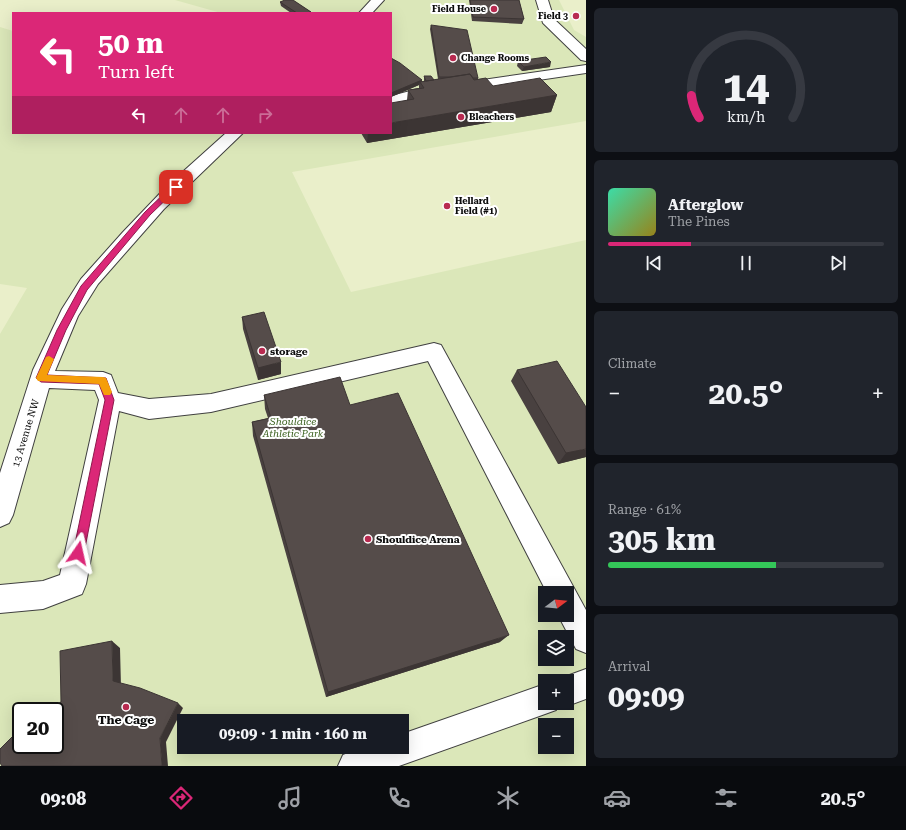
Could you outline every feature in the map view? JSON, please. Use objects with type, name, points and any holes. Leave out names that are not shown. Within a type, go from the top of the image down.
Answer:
[{"type":"street","points":[[366,12],[378,0]]},
{"type":"street","points":[[542,0],[548,20],[586,57]]},
{"type":"street","points":[[392,101],[414,94],[586,69]]},
{"type":"street","name":"13 Avenue NW","points":[[0,515],[41,378],[62,330],[84,288],[148,214],[209,155],[234,134]]},
{"type":"street","points":[[110,400],[149,409],[211,403],[434,351],[558,586]]},
{"type":"street","points":[[0,599],[43,595],[72,584],[110,400],[103,381],[41,378]]},
{"type":"street","points":[[574,616],[586,639]]},
{"type":"street","points":[[574,688],[586,684]]},
{"type":"street","points":[[354,766],[538,701]]},
{"type":"green space","name":"Shouldice Athletic Park","points":[[0,0],[586,0],[586,766],[0,766]]},
{"type":"green space","points":[[0,0],[175,0],[217,12],[12,12],[12,31],[0,27]]},
{"type":"green space","name":"Field 3","points":[[559,0],[586,0],[586,37],[574,30]]},
{"type":"green space","name":"Hellard Field (#1)","points":[[586,121],[586,240],[351,292],[292,172]]},
{"type":"green space","points":[[0,284],[27,288],[0,334]]},
{"type":"building","points":[[285,0],[293,0],[311,12],[295,12],[280,2]]},
{"type":"building","name":"Field House","points":[[470,0],[519,0],[524,19],[473,17]]},
{"type":"building","name":"Change Rooms","points":[[431,25],[467,30],[478,78],[473,78],[470,74],[439,77]]},
{"type":"building","points":[[546,57],[551,62],[524,67],[518,61]]},
{"type":"building","points":[[392,59],[400,63],[422,80],[392,93]]},
{"type":"building","points":[[470,74],[474,80],[486,78],[493,86],[540,78],[557,95],[392,123],[392,103],[414,99],[408,90],[424,88],[420,82]]},
{"type":"building","points":[[424,76],[431,76],[434,80],[426,81]]},
{"type":"building","name":"storage","points":[[264,312],[281,362],[258,368],[242,317]]},
{"type":"building","points":[[557,361],[586,407],[586,449],[566,453],[517,370]]},
{"type":"building","name":"Shouldice Arena","points":[[340,377],[350,405],[398,393],[509,635],[328,692],[252,422],[271,418],[264,395]]},
{"type":"building","name":"The Cage","points":[[112,641],[113,681],[140,688],[178,703],[160,738],[162,766],[2,766],[0,763],[0,749],[12,737],[12,754],[64,754],[64,702],[61,702],[60,651]]},
{"type":"slow traffic","points":[[49,359],[41,378],[103,381],[107,392]]},
{"type":"place","name":"Field House","points":[[494,9]]},
{"type":"place","name":"Field 3","points":[[576,16]]},
{"type":"place","name":"Change Rooms","points":[[453,58]]},
{"type":"place","name":"Bleachers","points":[[461,117]]},
{"type":"place","name":"Hellard Field (#1)","points":[[447,206]]},
{"type":"place","name":"storage","points":[[262,351]]},
{"type":"place","name":"Shouldice Arena","points":[[368,539]]},
{"type":"place","name":"The Cage","points":[[126,707]]},
{"type":"route","points":[[78,553],[110,400],[103,381],[41,378],[62,330],[84,288],[148,214],[176,187]]}]
